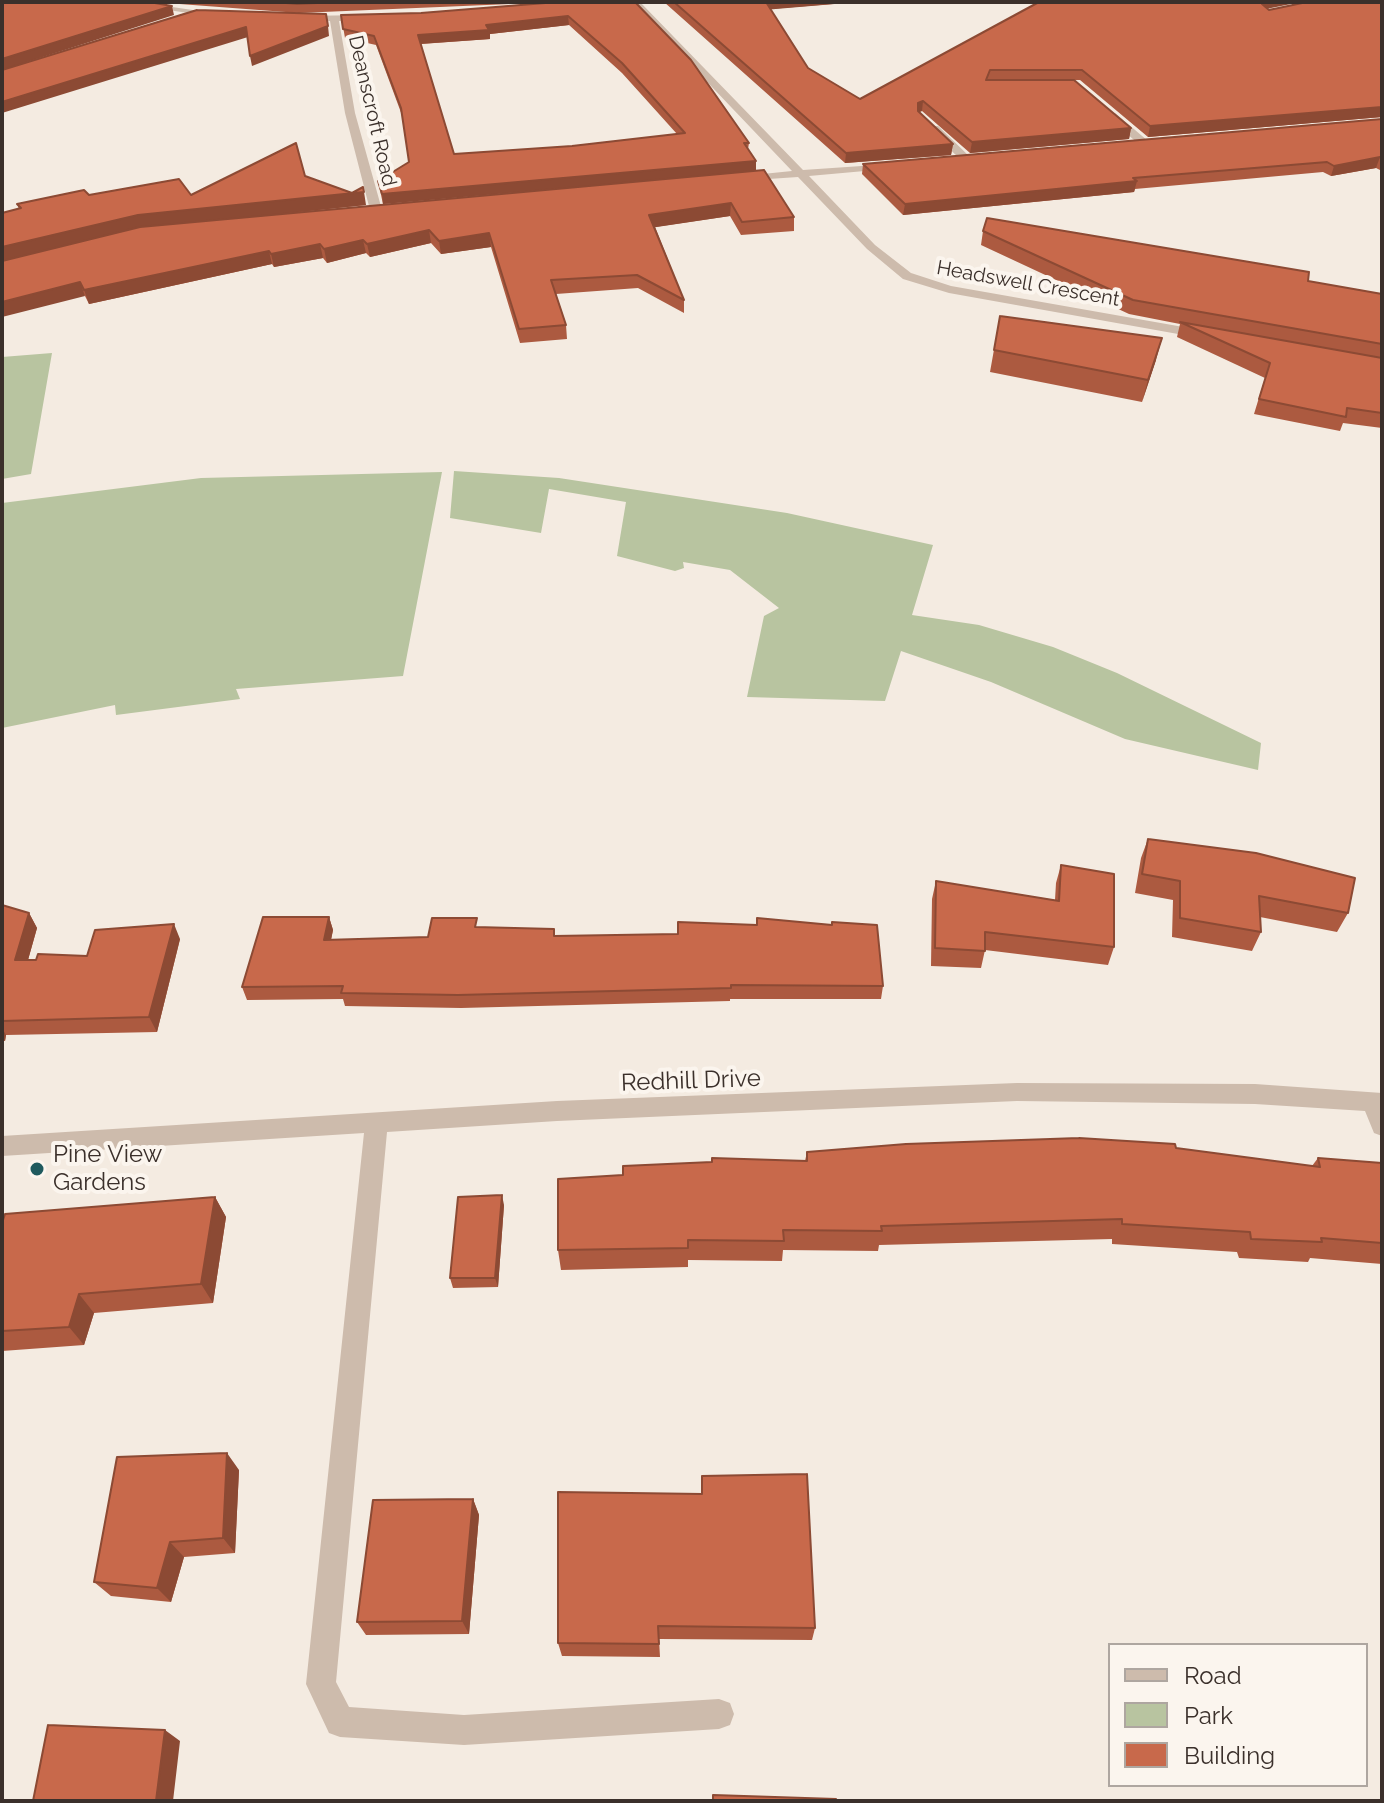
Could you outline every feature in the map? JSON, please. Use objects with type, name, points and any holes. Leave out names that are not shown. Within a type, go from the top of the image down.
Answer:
[{"type":"street","points":[[117,2],[228,15]]},
{"type":"street","name":"Headswell Crescent","points":[[635,2],[894,268],[924,284],[1214,336]]},
{"type":"street","points":[[182,20],[200,13]]},
{"type":"street","points":[[288,19],[378,17]]},
{"type":"street","name":"Deanscroft Road","points":[[334,19],[350,113],[376,210]]},
{"type":"street","points":[[1098,104],[1144,143]]},
{"type":"street","points":[[923,117],[965,158]]},
{"type":"street","points":[[1129,145],[1160,142]]},
{"type":"street","points":[[950,160],[980,157]]},
{"type":"street","points":[[724,181],[906,164]]},
{"type":"street","points":[[361,211],[392,209]]},
{"type":"street","name":"Redhill Drive","points":[[2,1146],[557,1111],[1017,1092],[1255,1094],[1377,1103]]},
{"type":"street","points":[[1377,1103],[1382,1126]]},
{"type":"street","points":[[376,1124],[321,1684],[340,1722],[464,1730],[719,1714]]},
{"type":"green space","points":[[52,353],[31,474],[2,479],[2,357]]},
{"type":"green space","points":[[454,471],[559,478],[787,513],[933,545],[912,615],[979,625],[1053,647],[1117,673],[1261,743],[1258,770],[1125,739],[991,682],[901,651],[885,701],[747,697],[764,616],[779,608],[730,570],[683,562],[684,568],[675,571],[617,556],[626,502],[549,489],[541,533],[450,518]]},
{"type":"green space","points":[[442,472],[403,676],[236,689],[240,699],[116,715],[115,705],[2,728],[2,503],[201,478]]},
{"type":"building","points":[[2,2],[149,2],[172,6],[2,59]]},
{"type":"building","points":[[275,2],[337,2],[297,4]]},
{"type":"building","points":[[558,2],[635,2],[691,60],[749,143],[744,143],[756,161],[382,194],[378,181],[409,162],[401,108],[374,36],[343,29],[341,15],[421,13]],"holes":[[[568,16],[622,63],[685,133],[572,146],[454,154],[418,35],[489,30],[486,25]]]},
{"type":"building","points":[[674,2],[766,2],[808,68],[860,99],[1039,2],[1263,2],[1269,10],[1307,2],[1382,2],[1382,107],[1150,126],[1082,70],[990,70],[986,80],[1074,80],[1131,128],[972,142],[923,101],[918,103],[918,111],[953,144],[846,153]]},
{"type":"building","points":[[197,10],[326,14],[328,26],[250,56],[246,27],[2,102],[2,70]]},
{"type":"building","points":[[1382,119],[1382,159],[1334,166],[1327,162],[1133,178],[1137,181],[905,204],[863,164]]},
{"type":"building","points":[[296,143],[305,176],[352,193],[363,187],[364,192],[138,215],[2,247],[2,213],[21,208],[17,204],[84,190],[89,195],[179,179],[191,195]]},
{"type":"building","points":[[764,170],[794,217],[742,222],[731,203],[649,215],[684,300],[637,275],[551,280],[566,325],[519,329],[489,233],[439,241],[429,230],[367,244],[363,240],[324,249],[320,244],[271,254],[269,251],[84,290],[80,282],[2,302],[2,261],[140,227]]},
{"type":"building","points":[[987,218],[1309,272],[1308,281],[1382,294],[1382,344],[1133,300],[983,231]]},
{"type":"building","points":[[1000,316],[1162,338],[1148,380],[994,350]]},
{"type":"building","points":[[1180,322],[1382,358],[1382,413],[1347,408],[1346,417],[1259,399],[1270,363]]},
{"type":"building","points":[[1148,839],[1256,853],[1355,878],[1348,913],[1259,896],[1261,932],[1180,918],[1180,881],[1142,874]]},
{"type":"building","points":[[1061,865],[1114,874],[1114,947],[985,932],[985,951],[935,948],[936,881],[1059,901]]},
{"type":"building","points":[[2,905],[29,913],[15,960],[36,960],[38,954],[87,956],[95,930],[174,924],[149,1017],[2,1021]]},
{"type":"building","points":[[263,917],[329,917],[324,940],[428,937],[432,918],[477,918],[475,927],[554,929],[554,936],[678,934],[678,922],[757,925],[757,918],[832,925],[832,922],[877,925],[883,986],[731,985],[731,988],[458,995],[341,993],[343,986],[242,987]]},
{"type":"building","points":[[1079,1138],[1175,1144],[1176,1148],[1320,1167],[1318,1158],[1382,1163],[1382,1243],[1321,1238],[1322,1242],[1251,1239],[1250,1232],[1122,1224],[1122,1219],[881,1226],[882,1231],[783,1230],[784,1241],[688,1240],[688,1248],[558,1250],[558,1179],[623,1175],[623,1166],[712,1162],[712,1158],[807,1161],[807,1152],[906,1144]]},
{"type":"building","points":[[502,1195],[495,1278],[450,1278],[458,1197]]},
{"type":"building","points":[[215,1197],[201,1284],[79,1294],[69,1327],[2,1331],[2,1223],[5,1214]]},
{"type":"building","points":[[227,1453],[223,1538],[170,1542],[157,1588],[94,1582],[117,1457]]},
{"type":"building","points":[[807,1474],[815,1628],[658,1626],[659,1644],[558,1643],[558,1492],[702,1494],[702,1476]]},
{"type":"building","points":[[473,1499],[462,1621],[357,1622],[373,1500]]},
{"type":"building","points":[[48,1725],[165,1730],[156,1801],[33,1801]]},
{"type":"building","points":[[713,1795],[836,1799],[836,1801],[713,1801]]},
{"type":"place","name":"Pine View Gardens","points":[[37,1169]]}]
